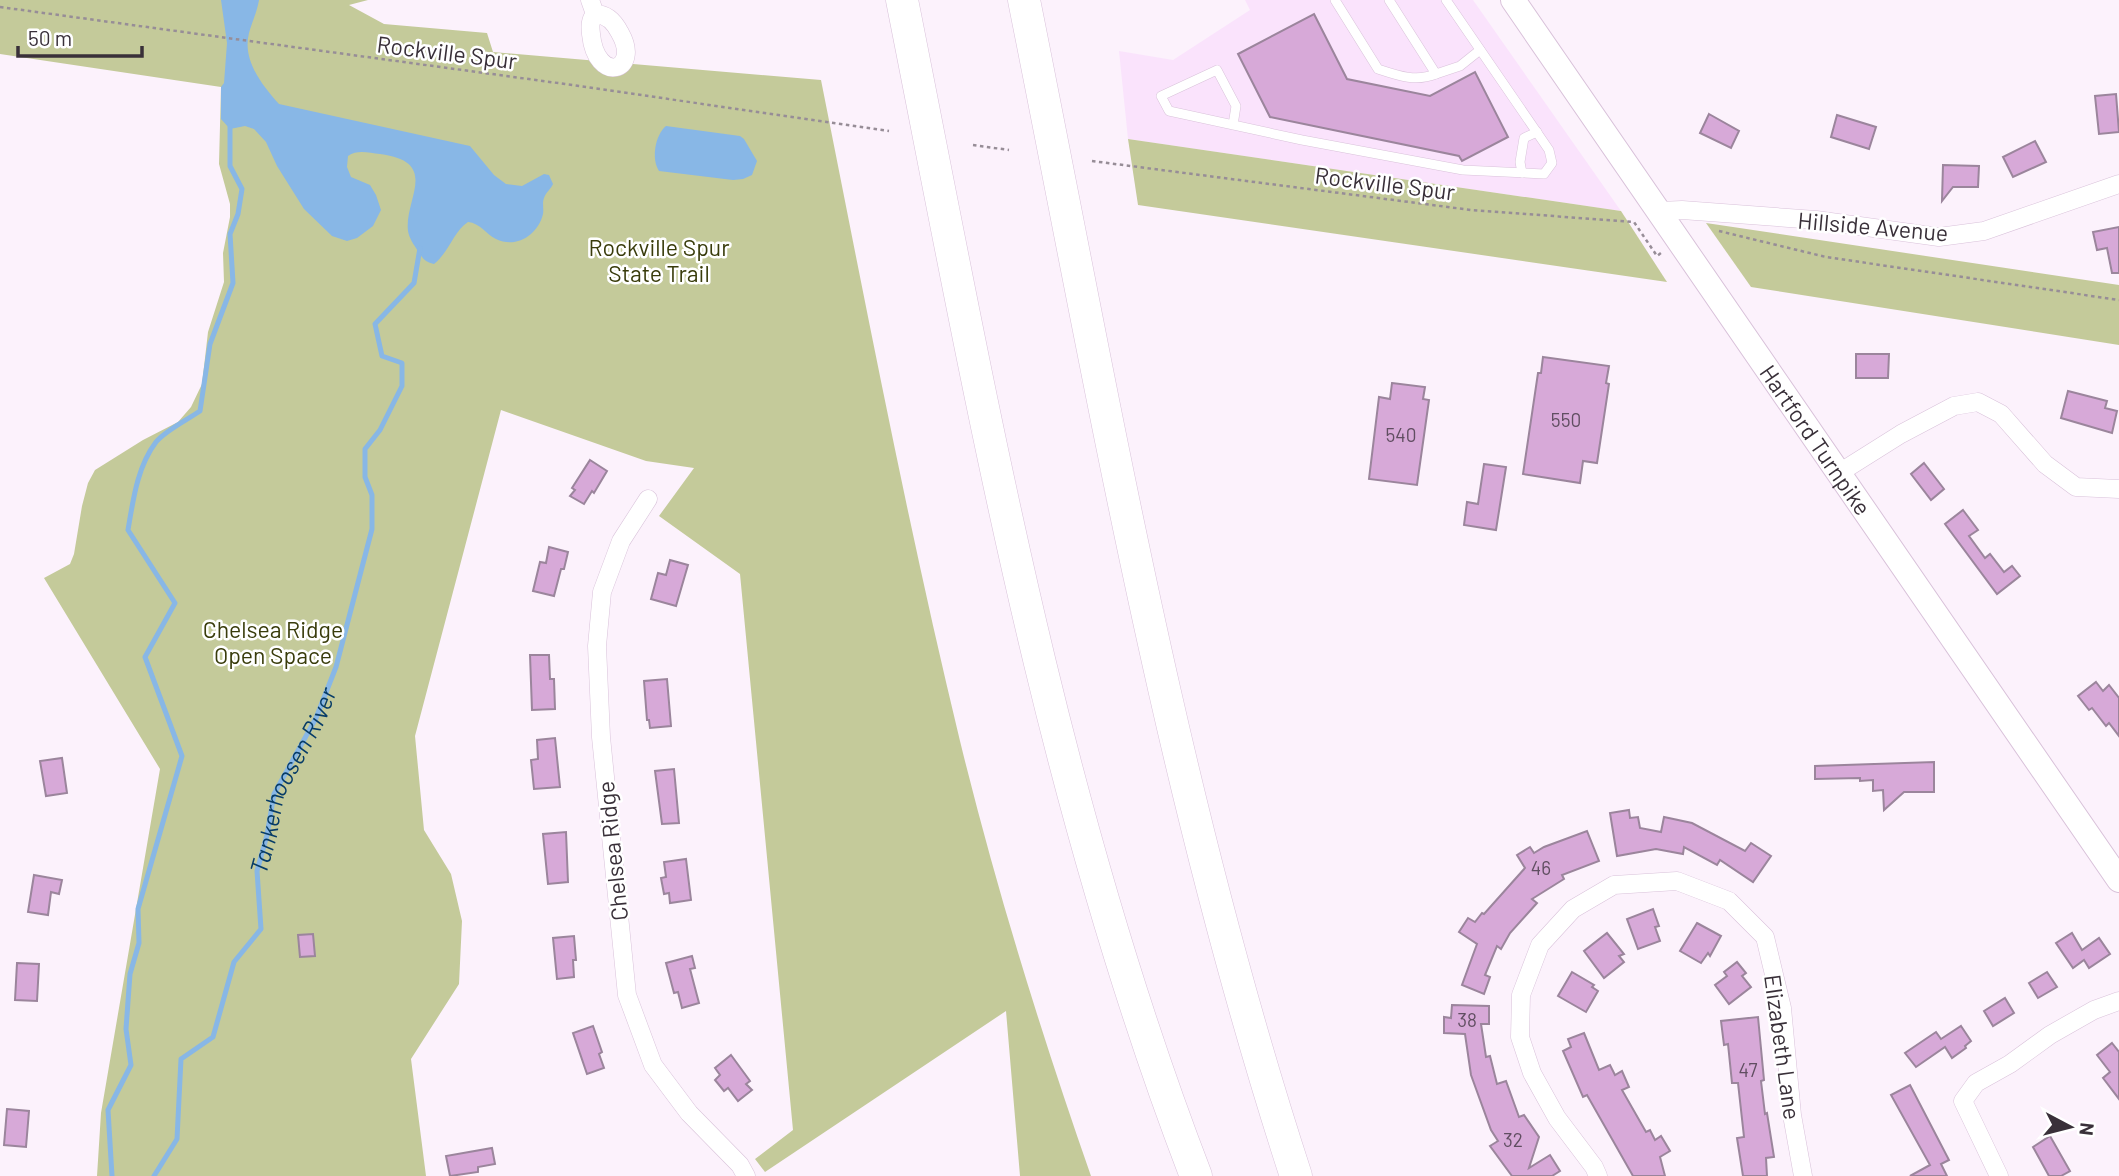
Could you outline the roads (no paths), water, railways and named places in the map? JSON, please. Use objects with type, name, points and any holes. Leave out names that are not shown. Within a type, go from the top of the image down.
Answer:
[{"type":"highway","points":[[902,0],[1009,528],[1051,715],[1115,946],[1196,1176]]},
{"type":"highway","points":[[1024,0],[1161,678],[1218,912],[1296,1176]]},
{"type":"main road","name":"Hartford Turnpike","points":[[1513,0],[2119,880]]},
{"type":"street","name":"Hillside Avenue","points":[[1660,211],[1682,209],[1816,220],[1940,237],[1984,231],[2119,184]]},
{"type":"street","points":[[1839,473],[1901,434],[1954,406],[1978,402],[2001,414],[2045,464],[2076,487],[2119,489]]},
{"type":"street","name":"Chelsea Ridge","points":[[648,499],[621,541],[602,592],[597,646],[601,737],[627,995],[653,1065],[689,1113],[740,1165],[746,1176]]},
{"type":"street","name":"Elizabeth Lane","points":[[1598,1176],[1557,1118],[1532,1073],[1520,1037],[1521,995],[1539,945],[1573,909],[1614,886],[1677,881],[1729,901],[1765,937],[1782,1008],[1792,1115],[1803,1176]]},
{"type":"street","points":[[1999,1176],[1963,1101],[1976,1083],[2010,1064],[2050,1035],[2094,1010],[2119,1001]]},
{"type":"lane","points":[[1335,0],[1378,69],[1405,78],[1423,80],[1460,66],[1480,50]]},
{"type":"lane","points":[[1389,0],[1436,74]]},
{"type":"lane","points":[[1233,125],[1236,106],[1217,70],[1161,96],[1169,111],[1233,125],[1464,170],[1544,174],[1552,163],[1549,150],[1446,0]]},
{"type":"lane","points":[[1522,173],[1520,162],[1524,138],[1537,132]]},
{"type":"water","points":[[221,0],[259,0],[249,33],[248,53],[255,72],[279,104],[470,146],[494,175],[506,184],[522,186],[544,174],[549,175],[553,184],[544,198],[543,214],[536,228],[525,238],[504,242],[492,237],[476,224],[468,222],[434,264],[428,262],[415,246],[408,231],[415,173],[410,165],[399,158],[360,152],[348,156],[347,167],[351,177],[370,185],[381,210],[373,226],[357,238],[347,241],[332,236],[304,209],[277,166],[266,142],[254,129],[245,126],[230,129],[221,119],[221,87],[224,83],[227,43]]},
{"type":"water","points":[[666,126],[740,136],[757,161],[752,175],[733,180],[659,171],[655,160],[655,147]]},
{"type":"waterway","name":"Tankerhoosen River","points":[[112,1176],[108,1110],[131,1065],[126,1029],[130,974],[139,943],[138,909],[182,756],[145,657],[175,603],[128,530],[137,484],[144,462],[156,442],[165,433],[200,411],[210,344],[233,283],[230,234],[238,214],[242,189],[230,166],[230,125]]},
{"type":"waterway","name":"Tankerhoosen River","points":[[154,1176],[177,1139],[181,1059],[213,1037],[234,962],[261,929],[257,871],[274,794],[316,718],[336,667],[372,529],[372,495],[365,477],[365,449],[380,430],[402,386],[402,363],[382,356],[375,324],[414,283],[420,248]]},
{"type":"park label","name":"Rockville Spur State Trail","points":[[659,260]]},
{"type":"park label","name":"Chelsea Ridge Open Space","points":[[273,642]]}]
